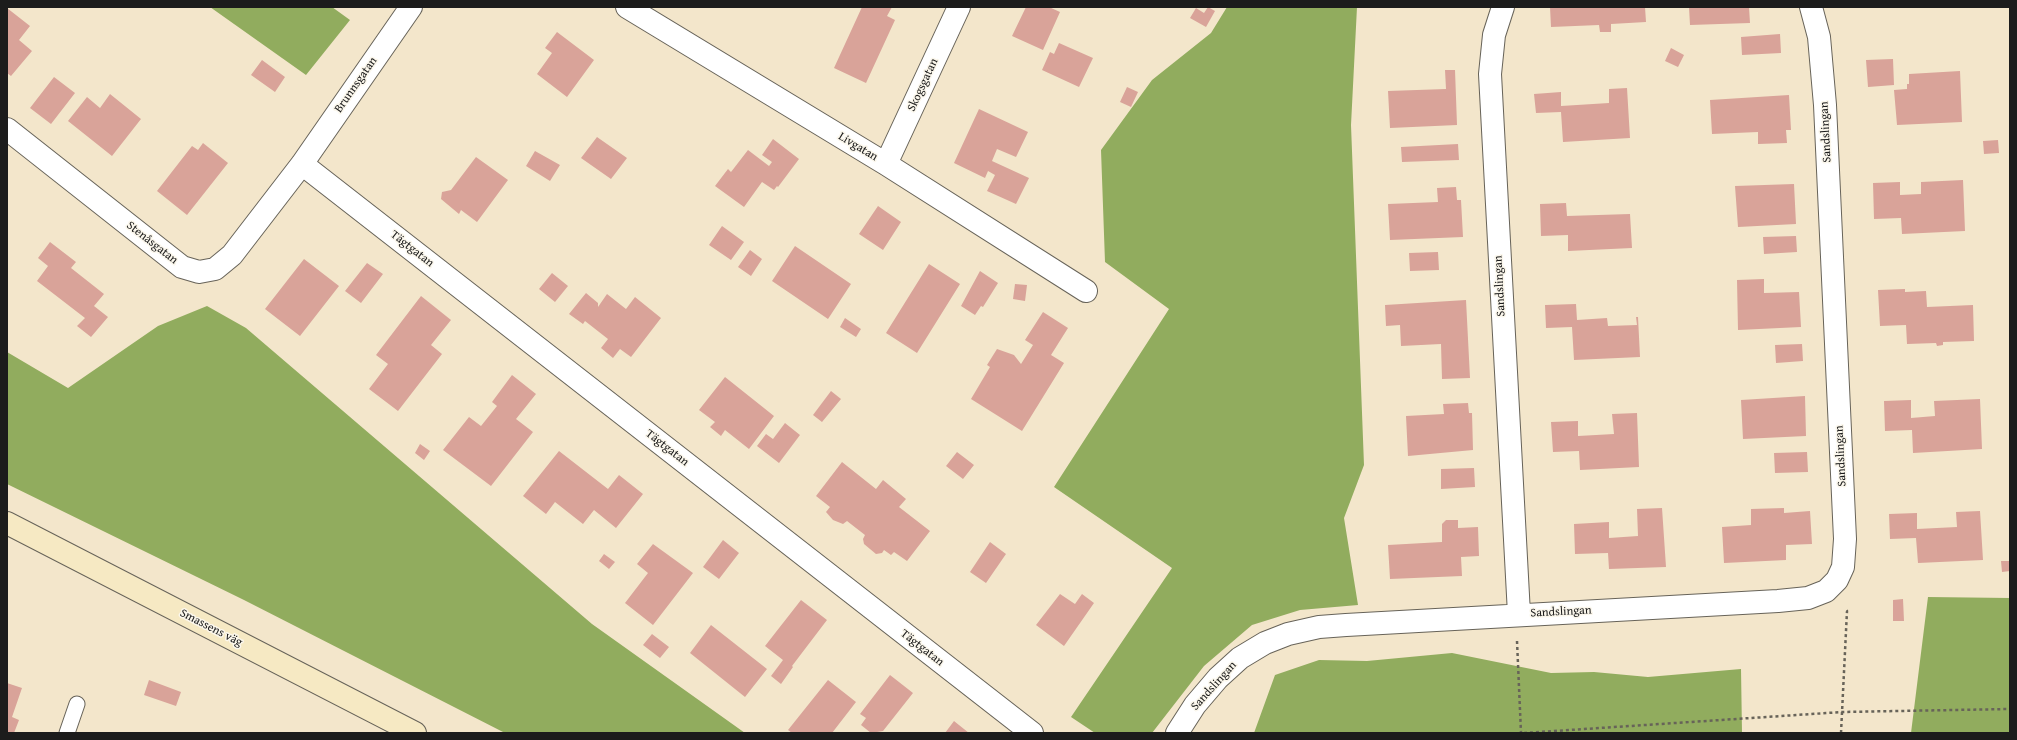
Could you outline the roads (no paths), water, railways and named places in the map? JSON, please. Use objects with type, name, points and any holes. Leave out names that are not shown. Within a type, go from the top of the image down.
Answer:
[{"type":"street","name":"Brunnsgatan","points":[[302,164],[411,7]]},
{"type":"street","name":"Livgatan","points":[[627,7],[886,164],[1086,291]]},
{"type":"street","name":"Skogsgatan","points":[[886,164],[959,7]]},
{"type":"street","name":"Sandslingan","points":[[1502,7],[1494,35],[1490,74],[1519,614]]},
{"type":"street","name":"Sandslingan","points":[[1177,733],[1195,705],[1218,678],[1240,658],[1265,643],[1288,634],[1319,627],[1346,625],[1519,614],[1778,601],[1808,598],[1826,591],[1837,580],[1843,567],[1845,539],[1825,105],[1819,38],[1812,7]]},
{"type":"street","name":"Stenåsgatan","points":[[7,129],[182,267],[199,272],[215,269],[232,255],[302,164]]},
{"type":"street","name":"Tägtgatan","points":[[302,164],[1032,733]]},
{"type":"street","name":"Smassens väg","points":[[7,523],[416,733]]},
{"type":"lane","points":[[66,733],[77,704]]}]
